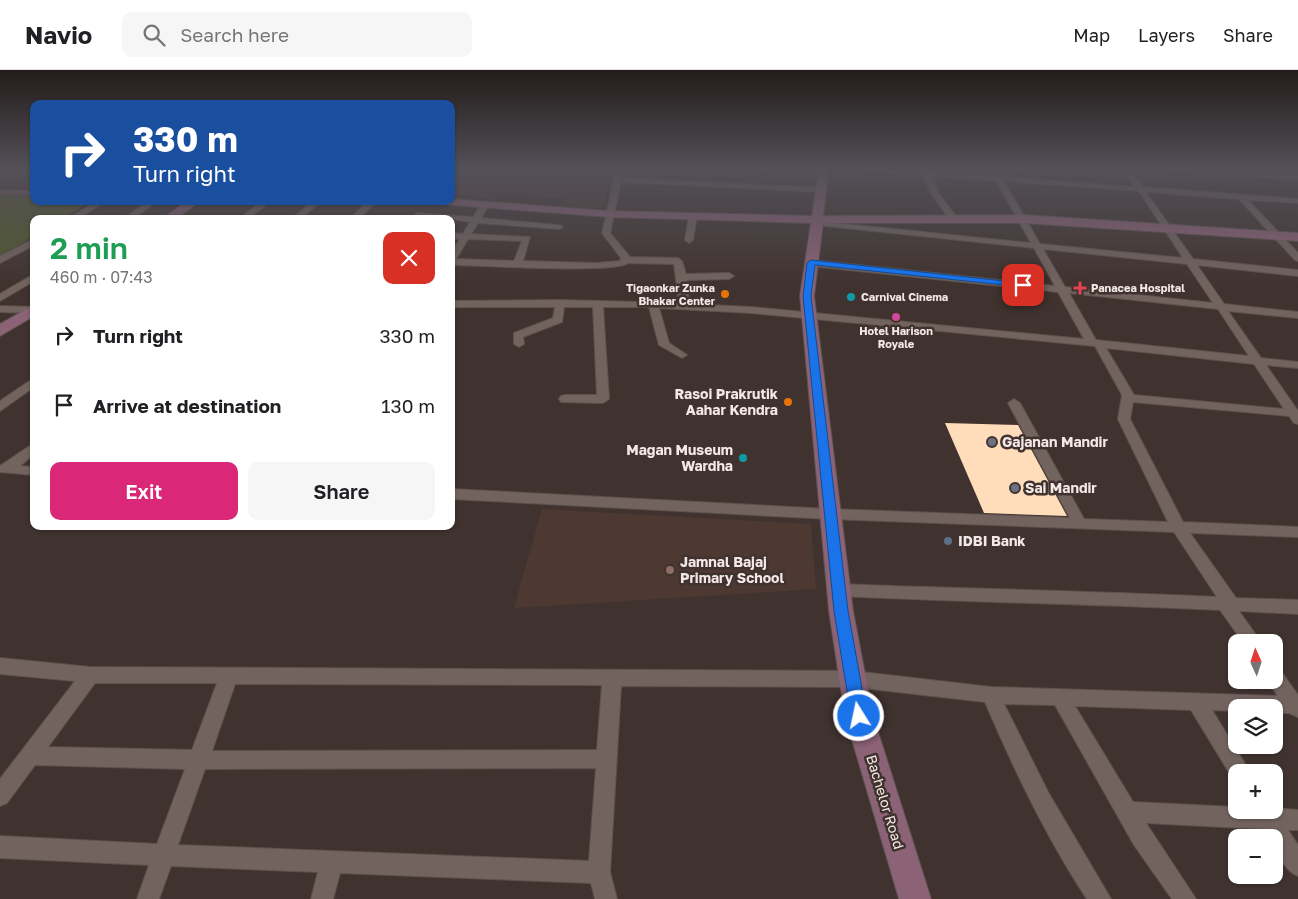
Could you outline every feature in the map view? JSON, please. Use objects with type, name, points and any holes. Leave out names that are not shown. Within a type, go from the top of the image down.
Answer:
[{"type":"street","points":[[79,215],[91,208]]},
{"type":"street","points":[[133,215],[144,208]]},
{"type":"street","points":[[174,215],[185,208]]},
{"type":"street","points":[[455,253],[483,208]]},
{"type":"street","points":[[510,208],[609,214],[816,221],[954,218],[1024,219],[1298,237]]},
{"type":"street","points":[[611,208],[606,233],[618,245],[625,260]]},
{"type":"street","name":"Bachelor Road","points":[[818,208],[807,296],[839,590],[859,716],[915,899]]},
{"type":"street","points":[[946,208],[954,218]]},
{"type":"street","points":[[1017,208],[1061,289],[1126,390],[1128,398],[1124,419],[1178,528],[1247,634]]},
{"type":"street","points":[[1155,208],[1296,416]]},
{"type":"street","points":[[1251,208],[1275,236],[1298,258]]},
{"type":"street","points":[[689,240],[693,216]]},
{"type":"street","points":[[455,218],[559,227]]},
{"type":"street","points":[[816,221],[1298,274]]},
{"type":"street","points":[[455,236],[527,239],[517,264]]},
{"type":"street","points":[[0,260],[30,244]]},
{"type":"street","points":[[455,261],[612,266],[624,264],[625,260]]},
{"type":"street","points":[[625,260],[678,261],[682,277],[684,307]]},
{"type":"street","points":[[811,263],[1298,315]]},
{"type":"street","points":[[682,277],[729,276]]},
{"type":"street","points":[[0,298],[30,279]]},
{"type":"street","points":[[455,304],[653,305],[809,314],[1298,366]]},
{"type":"street","points":[[520,344],[518,334],[558,320],[560,304]]},
{"type":"street","points":[[565,399],[603,399],[598,304]]},
{"type":"street","points":[[653,305],[664,345],[682,354]]},
{"type":"street","points":[[0,309],[30,310]]},
{"type":"street","points":[[0,331],[30,312]]},
{"type":"street","points":[[0,407],[30,384]]},
{"type":"street","points":[[1128,398],[1296,416]]},
{"type":"street","points":[[1014,403],[1080,524]]},
{"type":"street","points":[[4,469],[30,450]]},
{"type":"street","points":[[4,469],[30,471]]},
{"type":"street","points":[[455,494],[830,514],[1298,532]]},
{"type":"street","points":[[839,590],[1298,607]]},
{"type":"street","points":[[0,666],[90,675],[853,679],[991,695],[1297,707]]},
{"type":"street","points":[[0,796],[90,675]]},
{"type":"street","points":[[148,899],[229,676]]},
{"type":"street","points":[[606,899],[599,872],[612,678]]},
{"type":"street","points":[[1283,688],[1297,707]]},
{"type":"street","points":[[991,695],[1021,765],[1046,812],[1076,865],[1100,899]]},
{"type":"street","points":[[1060,697],[1128,812],[1185,899]]},
{"type":"street","points":[[1196,702],[1235,764]]},
{"type":"street","points":[[30,756],[198,760],[607,759]]},
{"type":"street","points":[[1128,812],[1228,813]]},
{"type":"street","points":[[1283,817],[1298,820]]},
{"type":"street","points":[[1269,819],[1298,865]]},
{"type":"street","points":[[0,847],[599,872]]},
{"type":"street","points":[[322,899],[332,862]]},
{"type":"shaded area","name":"Jamnal Bajaj Primary School","points":[[542,509],[811,524],[816,589],[514,608]]},
{"type":"green space","points":[[0,208],[80,208],[68,215],[30,215],[30,238],[0,256]]},
{"type":"building","name":"Sai Mandir","points":[[945,423],[1018,425],[1067,516],[984,513]]},
{"type":"place","name":"Panacea Hospital","points":[[1080,288]]},
{"type":"place","name":"Tigaonkar Zunka Bhakar Center","points":[[725,294]]},
{"type":"place","name":"Carnival Cinema","points":[[851,297]]},
{"type":"place","name":"Hotel Harison Royale","points":[[896,317]]},
{"type":"place","name":"Rasoi Prakrutik Aahar Kendra","points":[[788,402]]},
{"type":"place","name":"Gajanan Mandir","points":[[992,442]]},
{"type":"place","name":"Magan Museum Wardha","points":[[743,458]]},
{"type":"place","name":"Sai Mandir","points":[[1015,488]]},
{"type":"place","name":"IDBI Bank","points":[[948,541]]},
{"type":"place","name":"Jamnal Bajaj Primary School","points":[[670,570]]},
{"type":"route","points":[[859,716],[841,611],[807,296],[811,263],[1023,285]]}]
